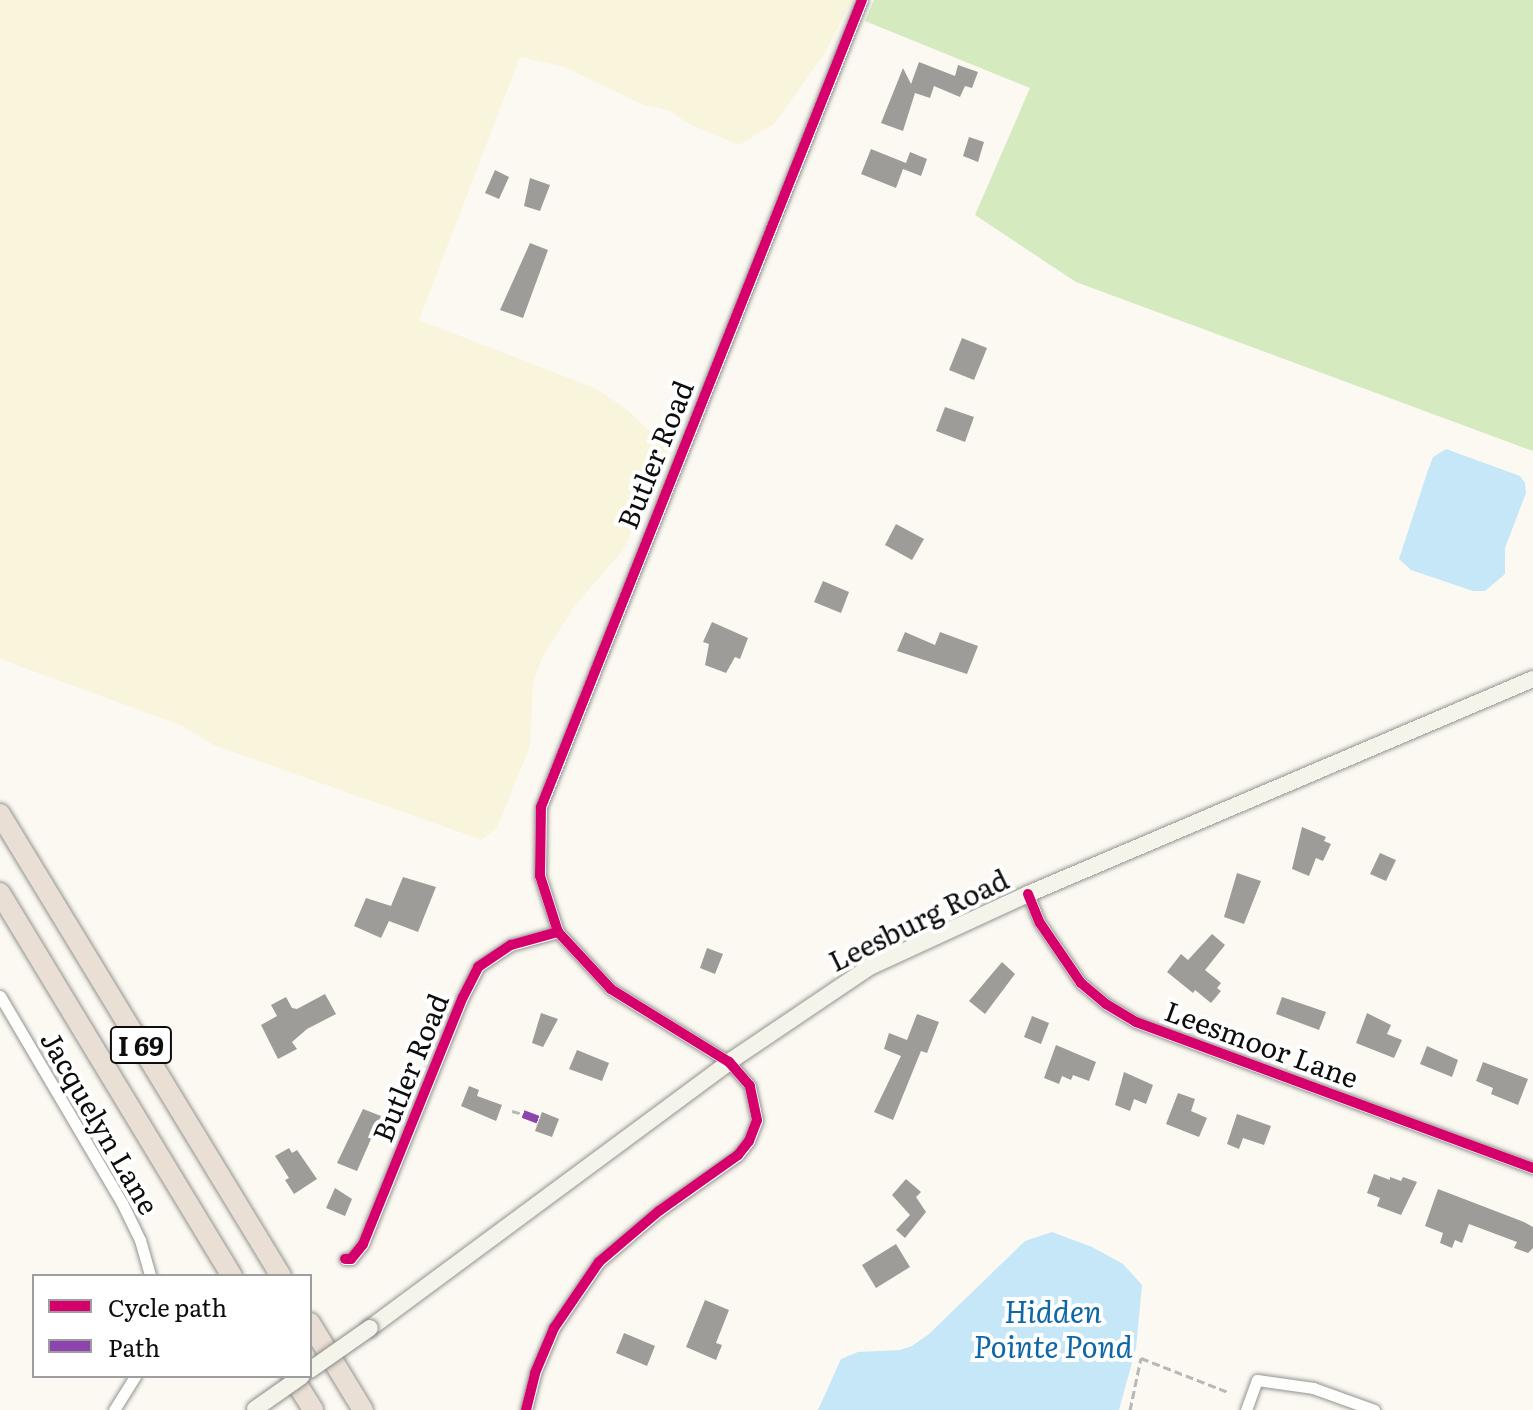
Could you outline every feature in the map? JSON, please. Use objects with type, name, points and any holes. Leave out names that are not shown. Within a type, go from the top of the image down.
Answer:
[{"type":"highway","name":"I 69","points":[[0,814],[280,1274]]},
{"type":"highway","name":"I 69","points":[[0,893],[231,1274]]},
{"type":"highway","points":[[312,1326],[363,1410]]},
{"type":"highway","points":[[293,1378],[313,1410]]},
{"type":"main road","name":"Leesburg Road","points":[[312,1369],[729,1062],[857,975],[1028,894],[1533,679]]},
{"type":"main road","points":[[254,1410],[299,1378]]},
{"type":"street","name":"Butler Road","points":[[729,1062],[611,989],[558,932],[540,876],[541,807],[862,0]]},
{"type":"street","name":"Leesmoor Lane","points":[[1028,894],[1040,923],[1081,983],[1106,1004],[1136,1022],[1533,1168]]},
{"type":"street","name":"Butler Road","points":[[345,1259],[351,1259],[363,1244],[478,967],[511,945],[558,932]]},
{"type":"street","name":"Jacquelyn Lane","points":[[0,996],[122,1203],[140,1240],[149,1274]]},
{"type":"street","points":[[526,1410],[535,1373],[554,1328],[599,1262],[747,1144],[757,1120],[756,1105],[750,1086],[729,1062]]},
{"type":"street","points":[[114,1410],[134,1378]]},
{"type":"street","points":[[1246,1410],[1257,1380],[1313,1388],[1374,1410]]},
{"type":"path","points":[[512,1111],[523,1114]]},
{"type":"path","points":[[1130,1410],[1141,1358],[1228,1392]]},
{"type":"shaded area","points":[[0,0],[853,0],[823,56],[774,124],[739,145],[689,124],[670,111],[641,104],[565,67],[520,57],[419,320],[597,389],[630,412],[668,449],[624,549],[573,608],[541,660],[533,684],[530,746],[498,826],[482,840],[213,745],[183,726],[0,659]]},
{"type":"green space","points":[[874,0],[1533,0],[1533,451],[1076,282],[975,215],[1030,88],[865,21]]},
{"type":"water","points":[[1446,449],[1520,476],[1525,483],[1526,493],[1505,548],[1505,574],[1485,591],[1473,591],[1411,570],[1399,559],[1433,457]]},
{"type":"water","name":"Hidden Pointe Pond","points":[[1052,1232],[1092,1247],[1123,1264],[1142,1285],[1136,1348],[1119,1410],[818,1410],[841,1359],[858,1352],[900,1350],[912,1346],[929,1334],[1025,1241]]},
{"type":"building","points":[[919,62],[955,76],[958,65],[978,72],[972,88],[965,86],[960,97],[934,86],[930,98],[915,93],[903,131],[881,123],[903,68],[911,84]]},
{"type":"building","points":[[969,137],[984,142],[978,162],[963,156]]},
{"type":"building","points":[[871,149],[906,163],[910,152],[927,159],[921,176],[903,169],[896,188],[861,174]]},
{"type":"building","points":[[495,170],[509,177],[499,199],[485,193]]},
{"type":"building","points":[[530,178],[550,185],[540,211],[524,206]]},
{"type":"building","points":[[530,243],[548,250],[523,318],[500,310]]},
{"type":"building","points":[[962,338],[987,348],[974,380],[949,370]]},
{"type":"building","points":[[945,407],[974,417],[965,442],[936,431]]},
{"type":"building","points":[[896,524],[924,539],[912,560],[885,545]]},
{"type":"building","points":[[823,581],[849,592],[841,613],[814,602]]},
{"type":"building","points":[[712,622],[748,638],[740,659],[735,657],[726,673],[705,665],[709,644],[703,642]]},
{"type":"building","points":[[905,632],[935,645],[940,632],[978,646],[967,674],[897,651]]},
{"type":"building","points":[[1302,827],[1326,837],[1324,841],[1331,844],[1323,861],[1316,858],[1309,876],[1292,869]]},
{"type":"building","points":[[1380,853],[1396,860],[1386,881],[1370,874]]},
{"type":"building","points":[[1237,873],[1261,881],[1244,924],[1224,917]]},
{"type":"building","points":[[403,877],[436,887],[418,932],[389,921],[381,938],[354,926],[366,898],[391,906]]},
{"type":"building","points":[[1212,934],[1225,945],[1205,970],[1221,983],[1217,988],[1221,991],[1211,1003],[1167,972],[1181,954],[1188,960]]},
{"type":"building","points":[[707,948],[723,954],[715,974],[700,968]]},
{"type":"building","points":[[1002,962],[1015,974],[985,1014],[969,1001]]},
{"type":"building","points":[[325,994],[336,1014],[307,1029],[292,1042],[297,1049],[278,1059],[261,1025],[277,1016],[271,1005],[286,997],[292,1008],[297,1009]]},
{"type":"building","points":[[1282,997],[1326,1012],[1319,1030],[1276,1014]]},
{"type":"building","points":[[541,1013],[558,1019],[543,1047],[532,1043]]},
{"type":"building","points":[[1367,1013],[1391,1025],[1387,1034],[1402,1040],[1394,1058],[1356,1043]]},
{"type":"building","points":[[917,1014],[939,1022],[927,1053],[921,1051],[893,1120],[874,1112],[901,1056],[884,1049],[889,1033],[907,1040]]},
{"type":"building","points":[[1032,1016],[1049,1023],[1041,1044],[1024,1037]]},
{"type":"building","points":[[1056,1045],[1096,1062],[1089,1081],[1073,1075],[1071,1080],[1062,1076],[1059,1084],[1044,1078]]},
{"type":"building","points":[[1427,1046],[1458,1060],[1452,1077],[1420,1064]]},
{"type":"building","points":[[577,1050],[609,1063],[602,1081],[569,1069]]},
{"type":"building","points":[[1483,1062],[1528,1079],[1518,1105],[1491,1094],[1493,1088],[1476,1081]]},
{"type":"building","points":[[1124,1072],[1153,1085],[1146,1104],[1134,1099],[1130,1111],[1115,1105]]},
{"type":"building","points":[[469,1086],[479,1090],[477,1096],[502,1105],[496,1121],[461,1106]]},
{"type":"building","points":[[1178,1093],[1195,1099],[1191,1111],[1207,1118],[1199,1137],[1166,1124]]},
{"type":"building","points":[[363,1109],[381,1116],[357,1171],[337,1163]]},
{"type":"building","points":[[542,1112],[559,1119],[552,1137],[535,1131]]},
{"type":"building","points":[[1237,1114],[1271,1126],[1264,1145],[1243,1138],[1239,1149],[1227,1144]]},
{"type":"building","points":[[289,1148],[292,1153],[297,1150],[317,1179],[294,1194],[285,1180],[289,1178],[275,1156]]},
{"type":"building","points":[[1374,1174],[1390,1180],[1390,1177],[1401,1181],[1403,1177],[1417,1182],[1401,1215],[1377,1206],[1380,1198],[1367,1193]]},
{"type":"building","points":[[906,1179],[921,1192],[916,1197],[926,1212],[905,1238],[896,1230],[910,1215],[892,1195]]},
{"type":"building","points":[[335,1188],[352,1199],[345,1216],[326,1208]]},
{"type":"building","points":[[1438,1189],[1533,1227],[1533,1248],[1528,1253],[1514,1248],[1517,1242],[1469,1224],[1462,1243],[1455,1240],[1452,1248],[1440,1243],[1443,1233],[1425,1226]]},
{"type":"building","points":[[896,1244],[910,1267],[876,1288],[862,1265]]},
{"type":"building","points":[[705,1300],[729,1310],[716,1343],[722,1345],[716,1360],[686,1347]]},
{"type":"building","points":[[624,1333],[655,1346],[647,1366],[616,1353]]},
{"type":"marked path","points":[[523,1114],[539,1120]]},
{"type":"cycle path","points":[[526,1410],[535,1373],[554,1328],[599,1262],[659,1211],[738,1155],[749,1141],[757,1120],[750,1086],[729,1062],[611,989],[558,932],[540,876],[541,807],[862,0]]},
{"type":"cycle path","points":[[1028,894],[1040,923],[1081,983],[1106,1004],[1136,1022],[1533,1168]]},
{"type":"cycle path","points":[[345,1259],[351,1259],[363,1244],[478,967],[511,945],[558,932]]}]
